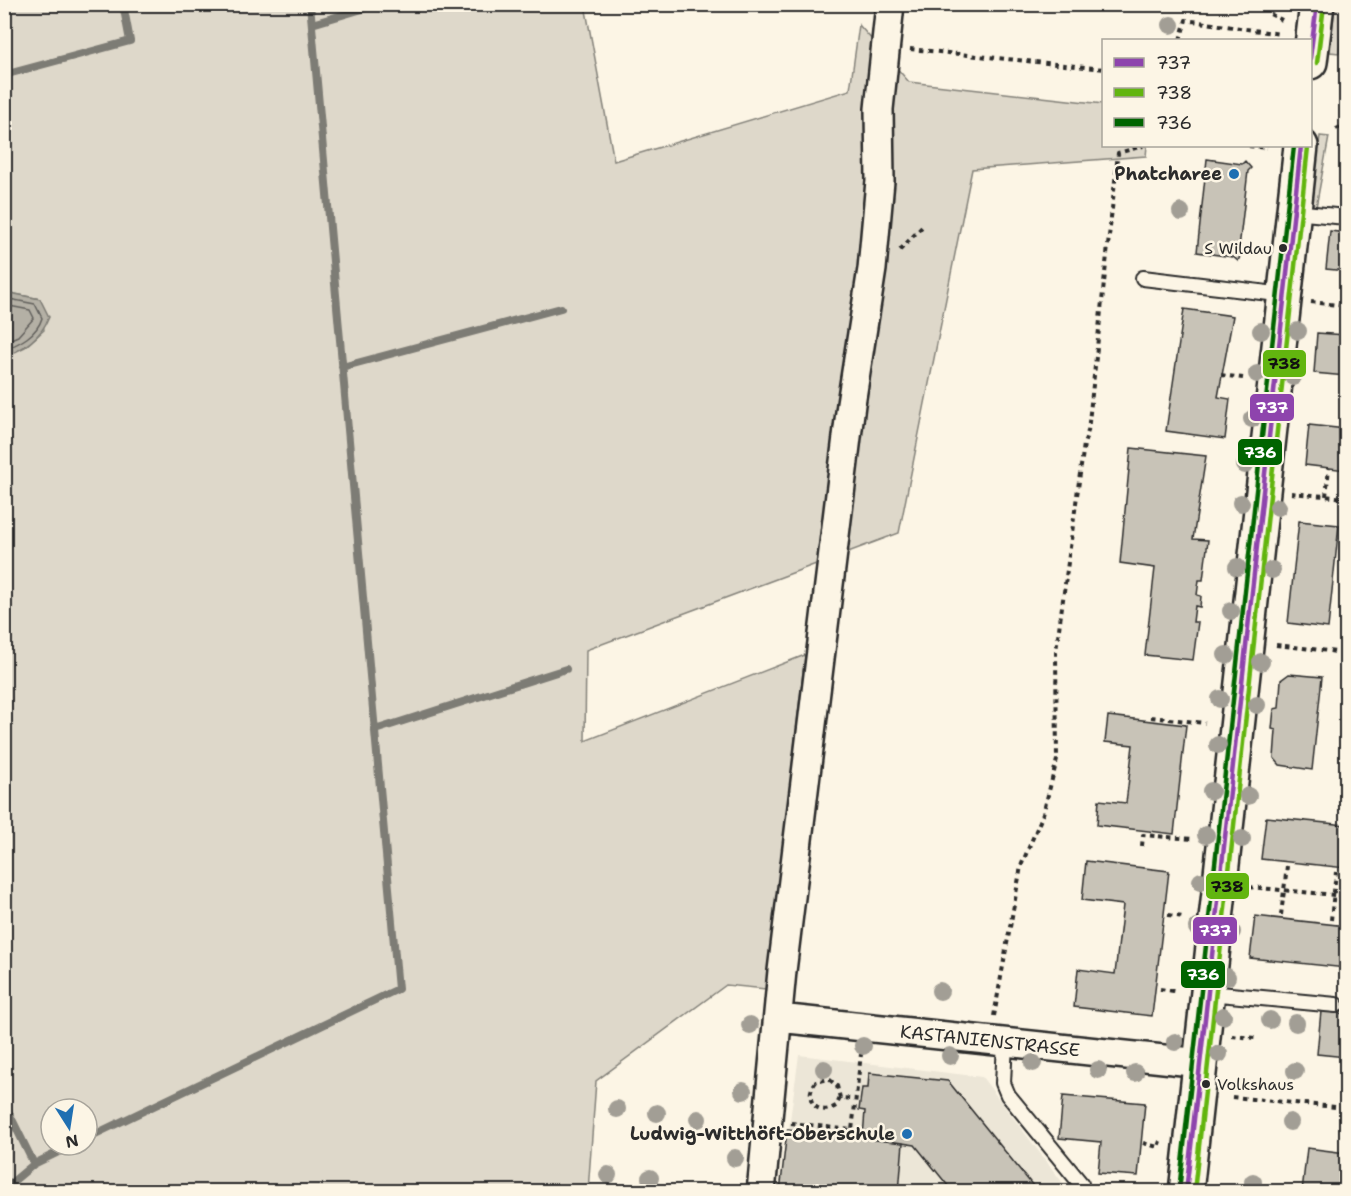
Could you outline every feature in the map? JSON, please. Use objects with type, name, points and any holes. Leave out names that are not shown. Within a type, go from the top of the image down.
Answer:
[{"type":"main road","points":[[1312,52],[1317,4]]},
{"type":"main road","points":[[1186,1191],[1301,147]]},
{"type":"street","points":[[761,1191],[782,970],[851,404],[872,269],[880,181],[879,110],[890,4]]},
{"type":"street","name":"KASTANIENSTRASSE","points":[[779,1018],[1201,1063]]},
{"type":"lane","points":[[1294,212],[1347,217]]},
{"type":"lane","points":[[1143,278],[1285,295]]},
{"type":"lane","points":[[1209,993],[1336,1005]]},
{"type":"lane","points":[[997,1042],[1003,1083],[1008,1095],[1082,1184]]},
{"type":"path","points":[[1265,7],[1270,14],[1282,20]]},
{"type":"path","points":[[1180,39],[1186,20],[1280,34]]},
{"type":"path","points":[[916,50],[1102,69]]},
{"type":"path","points":[[1336,129],[1347,125]]},
{"type":"path","points":[[997,1042],[1021,866],[1042,814],[1057,760],[1056,651],[1084,444],[1088,431],[1118,153],[1139,147]]},
{"type":"path","points":[[1258,147],[1267,148]]},
{"type":"path","points":[[1345,331],[1347,316]]},
{"type":"path","points":[[1221,375],[1243,378]]},
{"type":"path","points":[[1326,496],[1329,468]]},
{"type":"path","points":[[1264,490],[1347,498]]},
{"type":"path","points":[[1248,642],[1347,653]]},
{"type":"path","points":[[1151,717],[1205,723]]},
{"type":"path","points":[[1142,846],[1143,835],[1192,839]]},
{"type":"path","points":[[1281,915],[1287,866]]},
{"type":"path","points":[[1331,920],[1336,872]]},
{"type":"path","points":[[1221,884],[1347,896]]},
{"type":"path","points":[[1168,915],[1184,917]]},
{"type":"path","points":[[1160,989],[1174,991]]},
{"type":"path","points":[[1232,1036],[1255,1038]]},
{"type":"path","points":[[789,1123],[852,1130],[861,1054]]},
{"type":"path","points":[[829,1079],[837,1086],[840,1098],[836,1106],[823,1111],[817,1109],[810,1101],[810,1090],[816,1082],[829,1079]]},
{"type":"path","points":[[1232,1097],[1347,1108]]},
{"type":"path","points":[[840,1098],[856,1099]]},
{"type":"path","points":[[1143,1143],[1158,1147]]},
{"type":"shaded area","points":[[5,5],[585,5],[614,161],[850,90],[859,25],[909,82],[1102,104],[1102,147],[1147,147],[1146,156],[972,169],[899,533],[586,650],[585,741],[805,655],[766,989],[726,985],[596,1081],[588,1191],[5,1191],[4,357],[25,347],[44,330],[40,299],[5,292]]},
{"type":"shaded area","points":[[1335,5],[1344,5],[1339,53],[1330,52]]},
{"type":"shaded area","points":[[1320,136],[1329,137],[1316,207],[1311,206]]},
{"type":"shaded area","name":"Ludwig-Witthöft-Oberschule","points":[[799,1055],[982,1077],[1069,1191],[780,1192]]},
{"type":"water","points":[[5,292],[40,299],[49,317],[37,337],[5,357]]},
{"type":"building","points":[[1207,159],[1242,164],[1245,161],[1251,168],[1248,171],[1239,248],[1242,252],[1238,261],[1233,257],[1197,252]]},
{"type":"building","points":[[1330,231],[1346,233],[1346,271],[1326,269]]},
{"type":"building","points":[[1184,309],[1233,316],[1218,397],[1230,399],[1225,439],[1166,431]]},
{"type":"building","points":[[1317,333],[1346,335],[1346,376],[1314,373]]},
{"type":"building","points":[[1309,425],[1346,429],[1346,470],[1305,465]]},
{"type":"building","points":[[1131,448],[1206,456],[1193,539],[1208,540],[1203,580],[1199,580],[1197,595],[1201,596],[1200,607],[1195,606],[1193,622],[1198,622],[1193,660],[1145,655],[1155,568],[1120,563]]},
{"type":"building","points":[[1299,521],[1339,525],[1328,628],[1288,623]]},
{"type":"building","points":[[1289,674],[1322,677],[1312,770],[1280,765],[1274,758],[1276,730],[1272,729],[1274,709],[1279,708],[1281,680]]},
{"type":"building","points":[[1108,716],[1186,725],[1174,834],[1097,825],[1099,800],[1126,803],[1133,745],[1105,742]]},
{"type":"building","points":[[1266,817],[1346,825],[1346,868],[1261,859]]},
{"type":"building","points":[[1086,861],[1169,871],[1152,1016],[1074,1007],[1078,969],[1115,974],[1123,905],[1082,900]]},
{"type":"building","points":[[1255,916],[1346,926],[1346,968],[1250,958]]},
{"type":"building","points":[[1321,1011],[1346,1014],[1346,1057],[1317,1054]]},
{"type":"building","points":[[869,1073],[948,1081],[1038,1192],[953,1192],[915,1145],[863,1137],[865,1111],[859,1110],[862,1088],[868,1088]]},
{"type":"building","points":[[1063,1096],[1145,1103],[1138,1176],[1098,1173],[1101,1142],[1059,1138]]},
{"type":"building","points":[[787,1130],[903,1143],[899,1192],[780,1192]]},
{"type":"building","points":[[1307,1148],[1346,1153],[1346,1192],[1302,1191]]},
{"type":"waterway","points":[[4,75],[130,41],[123,4]]},
{"type":"waterway","points":[[99,1132],[398,989],[310,4]]},
{"type":"waterway","points":[[312,24],[379,4]]},
{"type":"waterway","points":[[342,367],[561,308]]},
{"type":"waterway","points":[[375,730],[566,669]]},
{"type":"waterway","points":[[4,1103],[34,1164]]},
{"type":"waterway","points":[[4,1189],[34,1164],[48,1157]]},
{"type":"transit line","name":"737","points":[[1312,43],[1317,4]]},
{"type":"transit line","name":"738","points":[[1317,63],[1324,5]]},
{"type":"transit line","name":"736","points":[[1179,1191],[1294,147]]},
{"type":"transit line","name":"737","points":[[1186,1192],[1301,147]]},
{"type":"transit line","name":"738","points":[[1194,1192],[1308,147]]},
{"type":"place","name":"Phatcharee","points":[[1234,174]]},
{"type":"place","name":"S Wildau","points":[[1283,248]]},
{"type":"place","name":"Volkshaus","points":[[1206,1084]]},
{"type":"place","name":"Ludwig-Witthöft-Oberschule","points":[[907,1134]]}]
